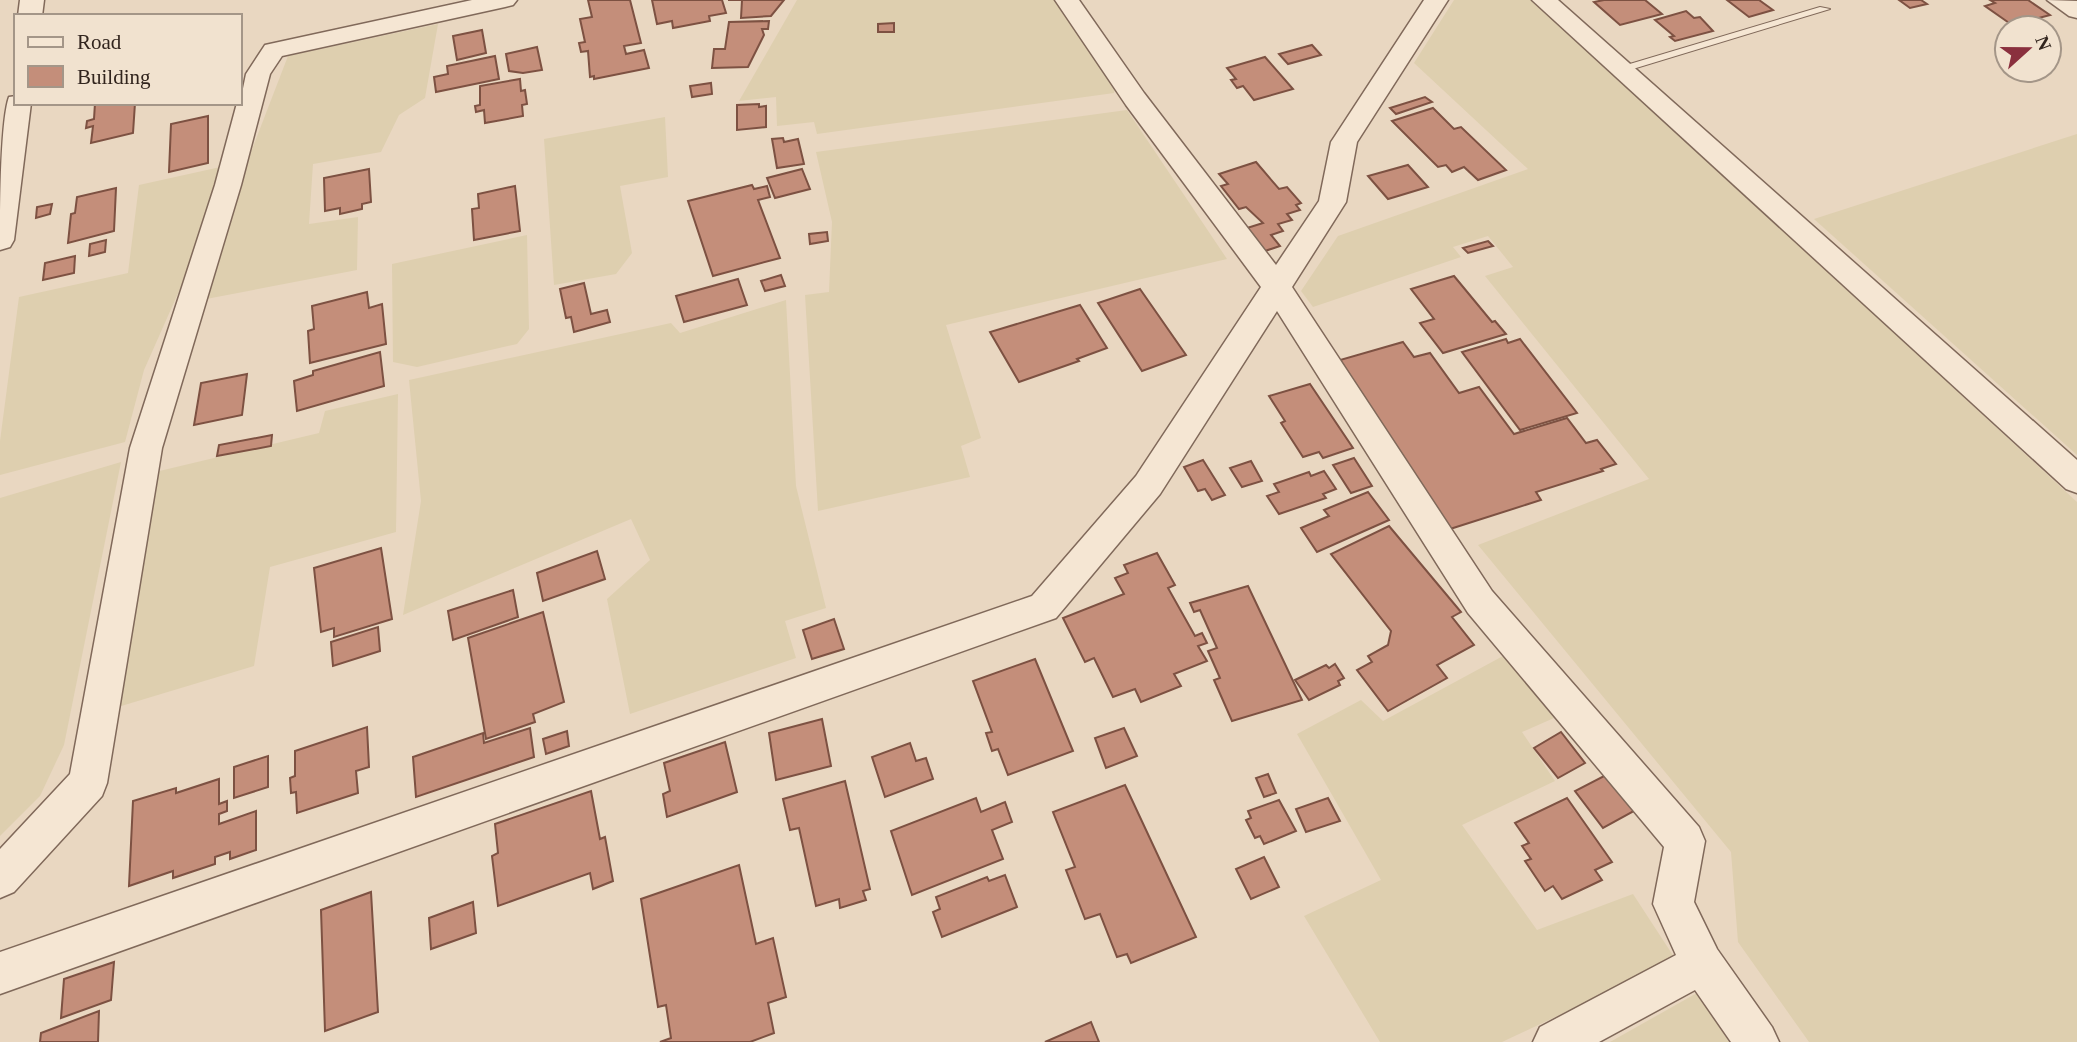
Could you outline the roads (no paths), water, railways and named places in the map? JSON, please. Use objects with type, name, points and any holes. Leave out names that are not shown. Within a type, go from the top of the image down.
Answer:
[{"type":"street","points":[[0,878],[88,783],[146,448],[228,185],[258,74],[275,50],[505,0]]},
{"type":"street","points":[[1067,0],[1135,99],[1276,286],[1480,602],[1685,841],[1673,904],[1702,964],[1757,1042]]},
{"type":"street","points":[[0,973],[1044,607],[1148,485],[1332,202],[1344,142],[1436,0]]},
{"type":"street","points":[[1544,0],[2077,480]]},
{"type":"street","points":[[2059,0],[2077,12]]},
{"type":"street","points":[[0,240],[18,105]]},
{"type":"street","points":[[1555,1042],[1702,964]]},
{"type":"lane","points":[[1619,69],[1824,9]]}]
